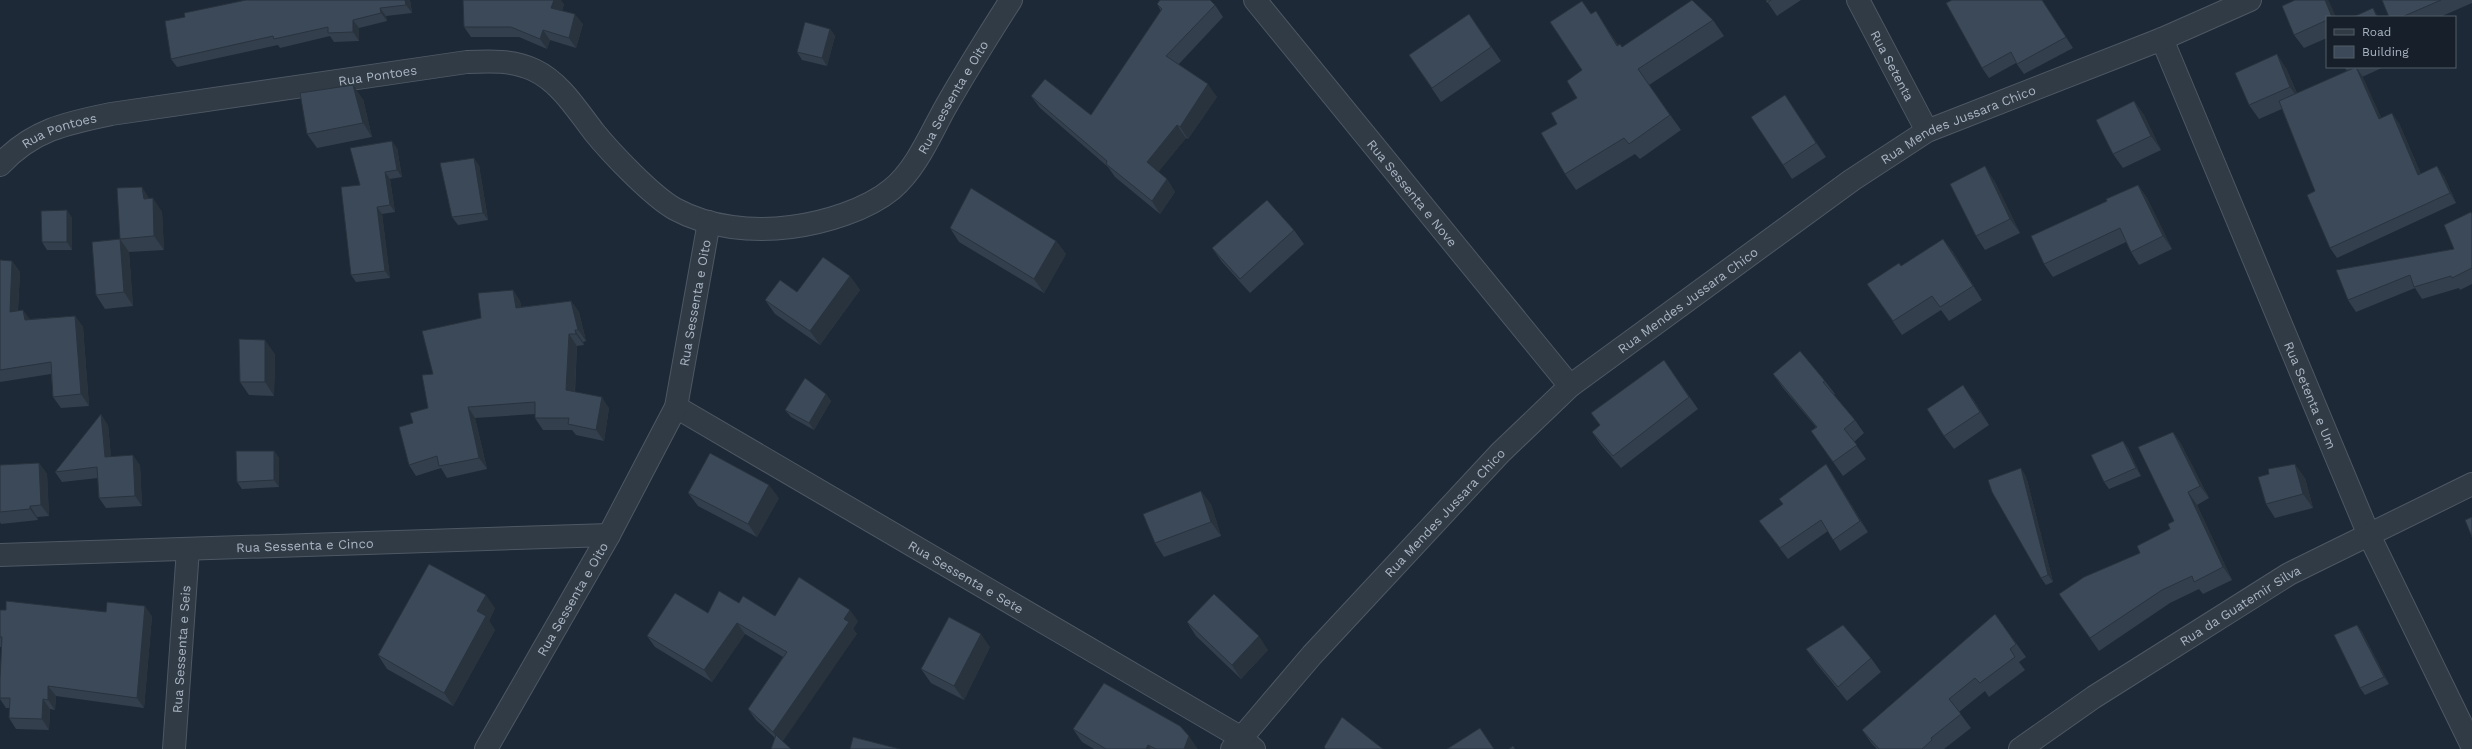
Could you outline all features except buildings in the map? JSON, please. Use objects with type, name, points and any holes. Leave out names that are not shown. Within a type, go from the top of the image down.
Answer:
[{"type":"street","name":"Rua Sessenta e Oito","points":[[486,749],[609,535],[676,407],[709,222],[735,227],[771,229],[808,225],[840,216],[892,189],[908,172],[975,55],[1011,0]]},
{"type":"street","name":"Rua Sessenta e Nove","points":[[1255,0],[1570,386]]},
{"type":"street","name":"Rua Setenta","points":[[1858,0],[1927,131]]},
{"type":"street","name":"Rua Mendes Jussara Chico","points":[[1242,745],[1312,655],[1500,453],[1570,386],[1852,180],[1927,131],[2162,39],[2250,0]]},
{"type":"street","name":"Rua Setenta e Um","points":[[2162,39],[2368,533],[2472,746]]},
{"type":"street","name":"Rua Pontoes","points":[[0,165],[14,149],[38,134],[74,122],[118,113],[451,64],[493,61],[511,63],[535,71],[562,92],[598,136],[638,178],[675,209],[709,222]]},
{"type":"street","name":"Rua Sessenta e Sete","points":[[676,407],[1242,745]]},
{"type":"street","name":"Rua da Guatemir Silva","points":[[2020,749],[2094,697],[2289,574],[2368,533],[2472,484]]},
{"type":"street","name":"Rua Sessenta e Cinco","points":[[0,555],[609,535]]},
{"type":"street","name":"Rua Sessenta e Seis","points":[[174,749],[188,549]]}]
